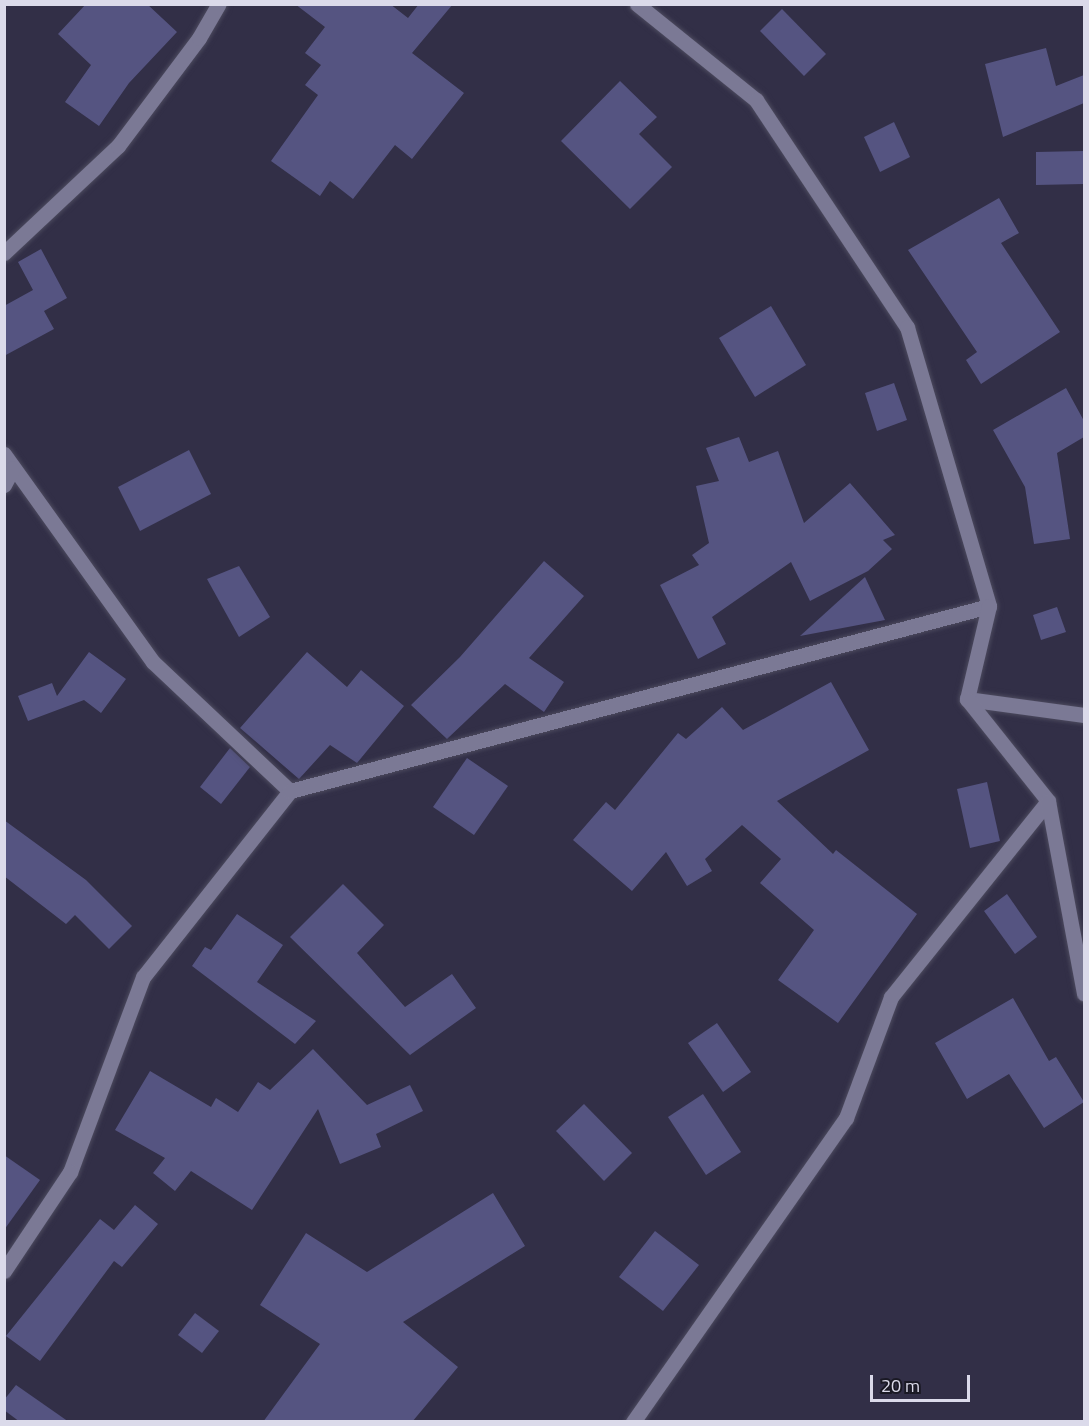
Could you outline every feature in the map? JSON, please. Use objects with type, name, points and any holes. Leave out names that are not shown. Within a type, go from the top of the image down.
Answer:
[{"type":"street","points":[[4,253],[118,146],[219,4]]},
{"type":"street","points":[[637,4],[756,100],[907,327],[989,606],[967,699]]},
{"type":"street","points":[[4,454],[153,662],[290,791]]},
{"type":"street","points":[[4,485],[14,468]]},
{"type":"street","points":[[4,1271],[70,1172],[143,977],[290,791],[989,606]]},
{"type":"street","points":[[967,699],[1084,715]]},
{"type":"street","points":[[967,699],[1048,801],[1084,994]]},
{"type":"street","points":[[633,1422],[846,1118],[891,997],[1048,801]]},
{"type":"building","points":[[86,4],[147,4],[177,32],[129,83],[99,126],[65,102],[91,65],[58,34]]},
{"type":"building","points":[[295,4],[390,4],[408,18],[419,4],[453,4],[412,53],[464,93],[412,159],[395,145],[353,199],[330,181],[320,196],[271,161],[318,95],[305,85],[321,65],[305,53],[325,27]]},
{"type":"building","points":[[782,9],[826,54],[804,76],[760,31]]},
{"type":"building","points":[[1046,48],[1056,86],[1084,75],[1084,103],[1003,137],[985,64]]},
{"type":"building","points":[[620,81],[657,117],[639,134],[672,167],[630,209],[561,141]]},
{"type":"building","points":[[894,122],[910,157],[880,172],[864,137]]},
{"type":"building","points":[[1084,151],[1084,184],[1036,185],[1036,152]]},
{"type":"building","points":[[999,198],[1019,233],[1001,243],[1060,332],[981,384],[966,360],[977,352],[908,250]]},
{"type":"building","points":[[41,249],[67,298],[44,311],[54,329],[4,356],[4,306],[33,290],[18,262]]},
{"type":"building","points":[[771,306],[806,365],[755,397],[719,338]]},
{"type":"building","points":[[894,383],[907,420],[877,431],[865,393]]},
{"type":"building","points":[[1066,388],[1084,421],[1084,437],[1057,453],[1070,539],[1034,544],[1025,487],[993,430]]},
{"type":"building","points":[[739,437],[749,462],[778,451],[804,523],[850,483],[895,535],[883,540],[892,549],[868,571],[810,601],[791,562],[712,617],[726,644],[698,659],[660,585],[699,565],[692,555],[709,543],[696,486],[719,481],[706,448]]},
{"type":"building","points":[[189,450],[211,494],[140,531],[118,487]]},
{"type":"building","points":[[544,561],[584,596],[529,658],[564,682],[544,712],[505,684],[447,739],[411,705],[460,657]]},
{"type":"building","points":[[239,566],[270,617],[239,637],[207,579]]},
{"type":"building","points":[[865,577],[885,620],[800,636]]},
{"type":"building","points":[[1057,607],[1066,632],[1041,640],[1033,615]]},
{"type":"building","points":[[89,652],[126,679],[101,713],[84,700],[28,721],[18,696],[52,683],[57,696]]},
{"type":"building","points":[[307,652],[347,687],[361,670],[404,706],[357,763],[330,745],[299,779],[240,728]]},
{"type":"building","points":[[831,682],[869,750],[777,801],[833,854],[836,850],[917,914],[838,1023],[778,980],[814,930],[760,883],[781,859],[742,825],[705,859],[712,871],[687,886],[666,852],[632,891],[573,840],[606,802],[615,810],[678,733],[686,739],[722,707],[743,730]]},
{"type":"building","points":[[230,748],[250,767],[221,804],[200,787]]},
{"type":"building","points":[[467,758],[508,786],[474,835],[433,807]]},
{"type":"building","points":[[987,782],[1000,841],[970,848],[957,789]]},
{"type":"building","points":[[4,820],[86,880],[132,926],[109,949],[75,915],[66,924],[4,876]]},
{"type":"building","points":[[343,884],[384,925],[357,953],[405,1007],[452,974],[476,1008],[410,1055],[290,937]]},
{"type":"building","points":[[1007,894],[1037,937],[1015,954],[984,911]]},
{"type":"building","points":[[237,914],[283,945],[257,982],[316,1021],[295,1044],[192,966],[205,947],[211,950]]},
{"type":"building","points":[[1013,998],[1049,1061],[1056,1057],[1084,1102],[1044,1128],[1009,1074],[967,1099],[935,1043]]},
{"type":"building","points":[[717,1023],[751,1072],[723,1092],[688,1043]]},
{"type":"building","points":[[313,1049],[367,1105],[410,1085],[423,1111],[376,1134],[381,1147],[340,1164],[318,1109],[252,1210],[191,1171],[175,1191],[153,1173],[165,1158],[115,1130],[150,1071],[211,1107],[216,1098],[238,1112],[258,1082],[270,1090]]},
{"type":"building","points":[[703,1094],[741,1152],[706,1175],[668,1117]]},
{"type":"building","points":[[584,1104],[632,1153],[604,1181],[556,1131]]},
{"type":"building","points":[[4,1155],[40,1180],[4,1230]]},
{"type":"building","points":[[493,1193],[525,1246],[403,1322],[458,1367],[412,1422],[263,1422],[320,1344],[260,1305],[306,1233],[367,1272]]},
{"type":"building","points":[[135,1205],[158,1224],[122,1267],[114,1261],[40,1361],[6,1336],[100,1219],[114,1230]]},
{"type":"building","points":[[655,1231],[699,1265],[663,1311],[619,1277]]},
{"type":"building","points":[[195,1313],[219,1331],[202,1353],[178,1335]]},
{"type":"building","points":[[16,1385],[69,1422],[20,1422],[4,1410],[4,1400]]}]
